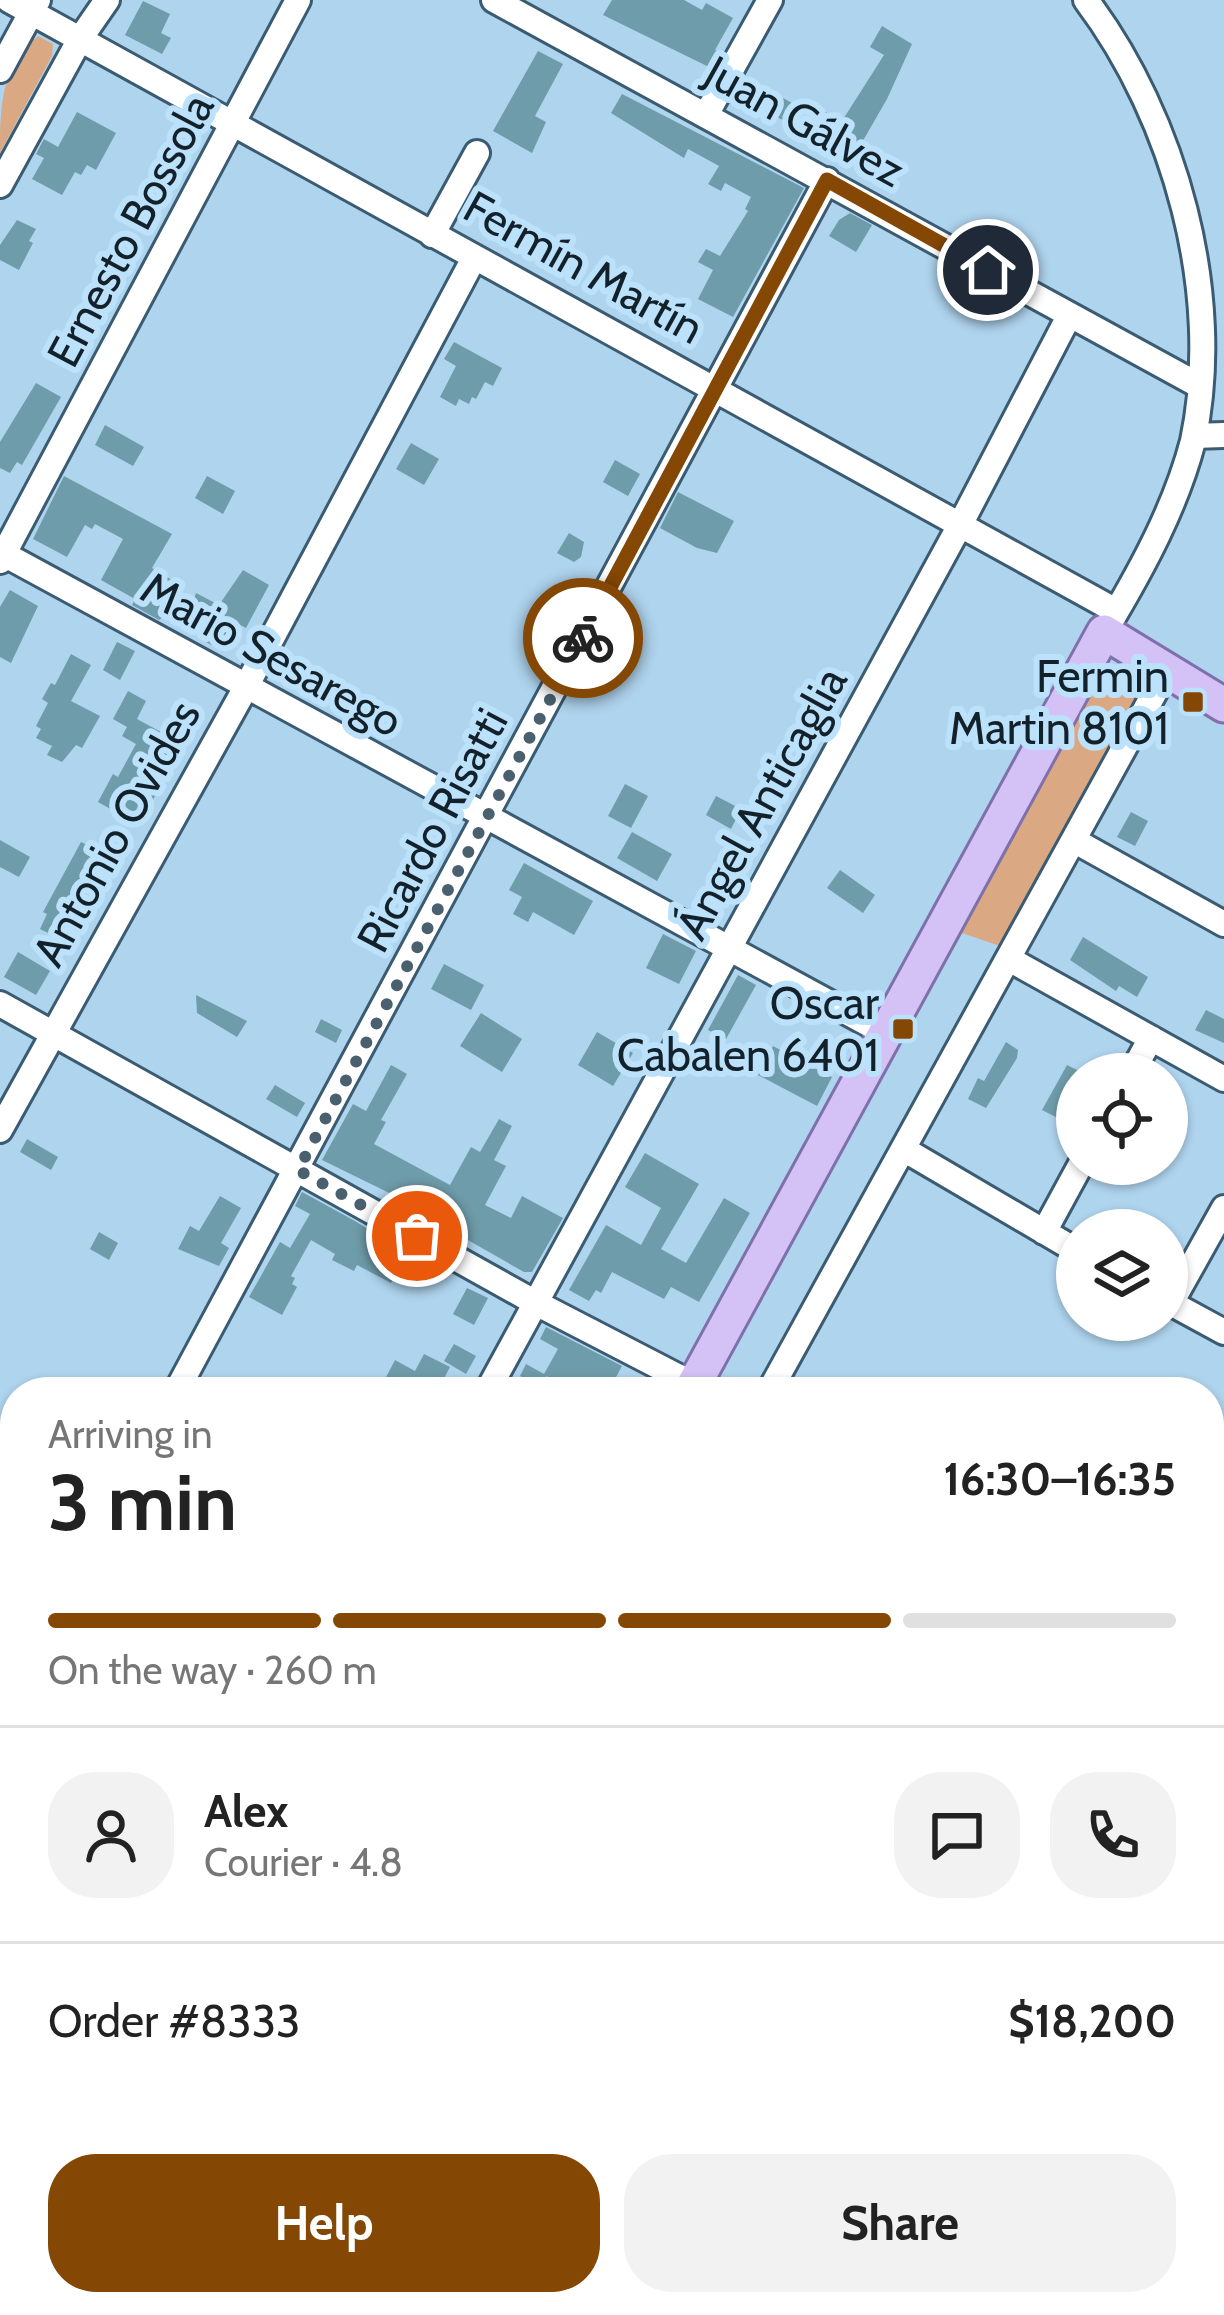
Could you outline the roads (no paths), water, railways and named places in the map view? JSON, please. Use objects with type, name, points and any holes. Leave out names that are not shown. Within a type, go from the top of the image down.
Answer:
[{"type":"main road","name":"Fermín Martín","points":[[1110,622],[1166,672],[1224,705]]},
{"type":"main road","points":[[705,1377],[885,1033],[1110,622]]},
{"type":"street","points":[[0,184],[80,39],[107,0]]},
{"type":"street","name":"Ernesto Bossola","points":[[1,556],[298,0]]},
{"type":"street","name":"Juan Gálvez","points":[[494,0],[1201,386]]},
{"type":"street","points":[[706,115],[770,0]]},
{"type":"street","points":[[1086,0],[1154,120],[1190,214],[1200,265],[1201,386],[1194,436],[1166,516],[1110,622]]},
{"type":"street","points":[[0,70],[26,4]]},
{"type":"street","name":"Fermín Martín","points":[[26,4],[234,126],[960,525],[1110,622]]},
{"type":"street","points":[[432,235],[477,153]]},
{"type":"street","name":"Ricardo Risatti","points":[[184,1377],[827,180]]},
{"type":"street","name":"Antonio Ovides","points":[[0,1130],[246,687],[474,258]]},
{"type":"street","name":"Ángel Anticaglia","points":[[495,1377],[1069,316]]},
{"type":"street","points":[[1194,436],[1224,435]]},
{"type":"street","name":"Mario Sesarego","points":[[1,556],[885,1033]]},
{"type":"street","points":[[777,1377],[1166,672]]},
{"type":"street","points":[[1075,841],[1224,923]]},
{"type":"street","points":[[1010,959],[1224,1079]]},
{"type":"street","points":[[0,1004],[674,1377]]},
{"type":"street","points":[[1143,1053],[1151,1038]]},
{"type":"street","points":[[905,1150],[1056,1239]]},
{"type":"street","points":[[1043,1232],[1069,1185]]},
{"type":"street","points":[[1188,1270],[1224,1208]]},
{"type":"street","points":[[1188,1312],[1224,1332]]},
{"type":"place","name":"Fermin Martin 8101","points":[[1193,702]]},
{"type":"place","name":"Oscar Cabalen 6401","points":[[903,1029]]}]
